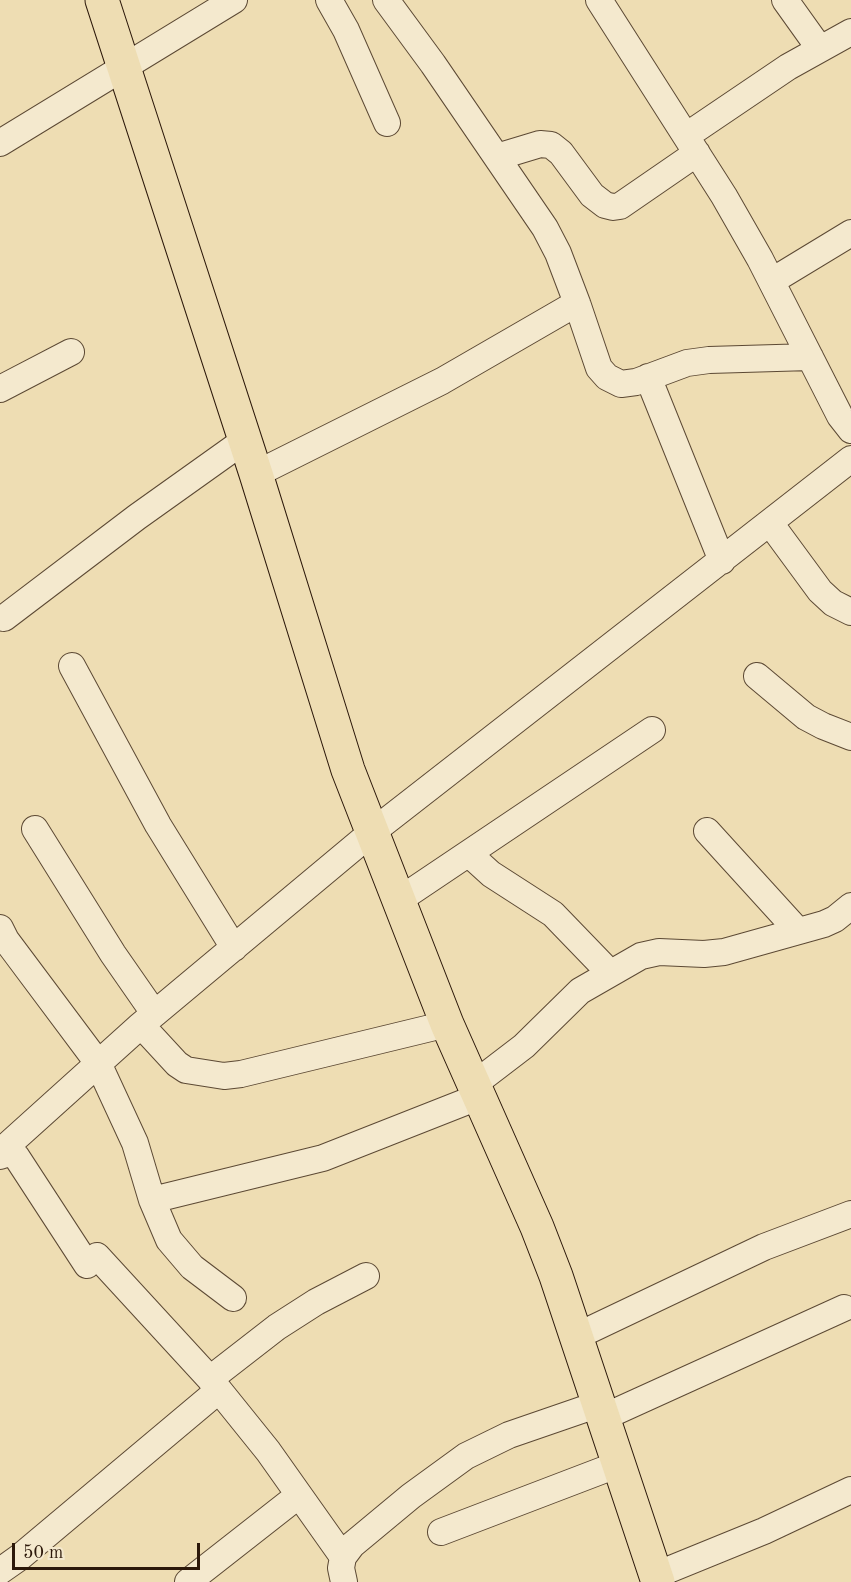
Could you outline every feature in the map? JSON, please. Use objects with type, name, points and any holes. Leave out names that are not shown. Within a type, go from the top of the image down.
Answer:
[{"type":"main road","points":[[102,0],[256,474],[348,770],[447,1024],[537,1227],[577,1336],[657,1579]]},
{"type":"street","points":[[0,143],[234,0]]},
{"type":"street","points":[[329,0],[346,30],[387,123]]},
{"type":"street","points":[[386,0],[433,64],[545,228],[558,253],[599,368],[607,377],[621,384],[687,363],[709,360],[810,357]]},
{"type":"street","points":[[599,0],[724,196],[772,281],[840,416],[851,430]]},
{"type":"street","points":[[785,0],[820,49]]},
{"type":"street","points":[[497,157],[540,144],[551,145],[561,153],[592,195],[605,205],[620,206],[788,67],[851,32]]},
{"type":"street","points":[[772,281],[851,233]]},
{"type":"street","points":[[256,474],[442,381],[577,303]]},
{"type":"street","points":[[0,389],[71,352]]},
{"type":"street","points":[[648,377],[722,561]]},
{"type":"street","points":[[4,618],[137,517],[245,440]]},
{"type":"street","points":[[0,1154],[147,1019],[371,833],[851,459]]},
{"type":"street","points":[[770,523],[820,591],[833,603],[851,612]]},
{"type":"street","points":[[72,666],[158,825],[234,948]]},
{"type":"street","points":[[757,676],[806,717],[851,737]]},
{"type":"street","points":[[399,900],[652,730]]},
{"type":"street","points":[[35,829],[113,954],[147,1019],[177,1064],[186,1070],[224,1076],[241,1074],[447,1024]]},
{"type":"street","points":[[707,831],[798,931]]},
{"type":"street","points":[[469,854],[491,874],[553,914],[610,973]]},
{"type":"street","points":[[152,1200],[323,1158],[476,1091],[580,991],[641,956],[659,952],[704,954],[724,952],[835,919],[851,906]]},
{"type":"street","points":[[0,928],[12,948],[98,1063],[135,1143],[152,1200],[169,1240],[192,1267],[232,1298]]},
{"type":"street","points":[[0,1154],[9,1153],[16,1156],[92,1261],[214,1385],[268,1451],[343,1557]]},
{"type":"street","points":[[577,1336],[764,1247],[851,1214]]},
{"type":"street","points":[[8,1582],[0,1571],[20,1557],[277,1327],[316,1302],[366,1276]]},
{"type":"street","points":[[344,1582],[341,1568],[343,1557],[352,1545],[411,1496],[466,1456],[509,1435],[601,1411],[844,1308]]},
{"type":"street","points":[[441,1532],[619,1464]]},
{"type":"street","points":[[657,1579],[764,1532],[851,1490]]},
{"type":"street","points":[[188,1582],[299,1495]]}]
